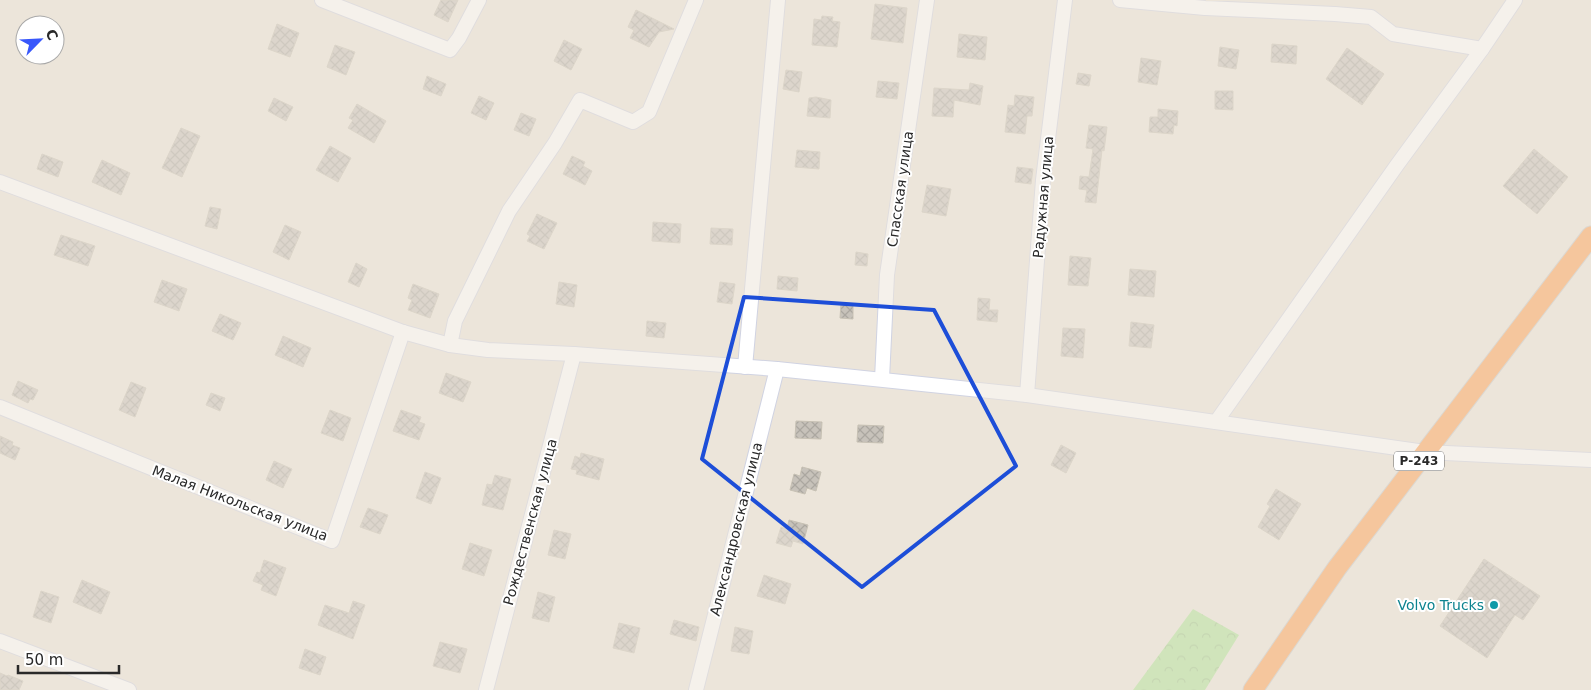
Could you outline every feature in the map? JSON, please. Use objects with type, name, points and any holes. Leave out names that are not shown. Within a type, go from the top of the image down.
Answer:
[{"type":"highway","name":"Р-243","points":[[1253,690],[1337,568],[1591,236]]},
{"type":"street","points":[[322,0],[450,50],[459,38],[479,0]]},
{"type":"street","points":[[450,344],[455,321],[509,212],[555,143],[580,100],[633,122],[648,112],[696,0]]},
{"type":"street","points":[[745,366],[778,0]]},
{"type":"street","name":"Спасская улица","points":[[882,379],[887,275],[927,0]]},
{"type":"street","name":"Радужная улица","points":[[1027,395],[1043,180],[1065,0]]},
{"type":"street","points":[[1120,0],[1205,8],[1370,17],[1393,34],[1482,49]]},
{"type":"street","points":[[1216,422],[1397,164],[1482,49],[1514,0]]},
{"type":"street","points":[[0,182],[403,332],[450,344],[488,350],[745,366],[882,379],[1027,395],[1425,452],[1591,460]]},
{"type":"street","name":"Малая Никольская улица","points":[[0,407],[332,541],[403,332]]},
{"type":"street","name":"Рождественская улица","points":[[486,690],[574,354]]},
{"type":"street","name":"Александровская улица","points":[[696,690],[777,369]]},
{"type":"street","points":[[0,641],[129,690]]},
{"type":"highlighted area","points":[[744,297],[934,310],[1016,466],[862,587],[702,459]]},
{"type":"green space","points":[[1193,609],[1239,635],[1205,690],[1133,690]]},
{"type":"building","points":[[441,0],[458,0],[448,22],[434,15]]},
{"type":"building","points":[[875,4],[907,8],[903,43],[871,39]]},
{"type":"building","points":[[636,10],[674,29],[659,32],[649,47],[630,38],[634,30],[628,27]]},
{"type":"building","points":[[822,16],[833,17],[832,21],[840,22],[837,47],[812,45],[814,19],[821,20]]},
{"type":"building","points":[[277,24],[299,33],[290,57],[268,49]]},
{"type":"building","points":[[959,34],[987,37],[985,60],[957,57]]},
{"type":"building","points":[[564,40],[582,49],[571,70],[554,61]]},
{"type":"building","points":[[1272,44],[1297,46],[1296,64],[1271,62]]},
{"type":"building","points":[[335,45],[355,52],[346,75],[327,67]]},
{"type":"building","points":[[1220,47],[1239,50],[1236,69],[1218,66]]},
{"type":"building","points":[[1347,48],[1384,74],[1362,105],[1326,79]]},
{"type":"building","points":[[1141,58],[1161,61],[1157,85],[1138,82]]},
{"type":"building","points":[[786,70],[802,72],[799,92],[783,89]]},
{"type":"building","points":[[1078,73],[1091,75],[1089,86],[1076,84]]},
{"type":"building","points":[[427,76],[446,84],[441,96],[423,89]]},
{"type":"building","points":[[878,81],[899,83],[897,99],[876,97]]},
{"type":"building","points":[[970,83],[983,86],[980,105],[954,100],[953,117],[932,116],[934,88],[969,90]]},
{"type":"building","points":[[1215,91],[1233,91],[1233,110],[1215,109]]},
{"type":"building","points":[[1015,95],[1034,97],[1032,116],[1027,116],[1025,134],[1005,132],[1008,105],[1014,106]]},
{"type":"building","points":[[479,96],[494,103],[486,120],[471,113]]},
{"type":"building","points":[[816,97],[831,100],[830,118],[807,116],[809,98]]},
{"type":"building","points":[[274,98],[293,107],[286,121],[268,111]]},
{"type":"building","points":[[357,104],[386,121],[374,143],[348,128],[353,120],[349,118]]},
{"type":"building","points":[[1158,109],[1178,111],[1177,126],[1174,125],[1173,134],[1149,132],[1150,117],[1158,117]]},
{"type":"building","points":[[521,113],[536,119],[529,136],[514,130]]},
{"type":"building","points":[[1089,125],[1107,127],[1104,151],[1102,150],[1096,203],[1085,202],[1087,190],[1079,189],[1080,176],[1089,177],[1093,149],[1086,148]]},
{"type":"building","points":[[181,128],[200,136],[182,177],[162,168]]},
{"type":"building","points":[[330,146],[351,158],[338,182],[316,170]]},
{"type":"building","points":[[1534,149],[1568,177],[1537,214],[1503,186]]},
{"type":"building","points":[[797,150],[820,152],[819,169],[795,167]]},
{"type":"building","points":[[42,154],[63,162],[58,177],[37,169]]},
{"type":"building","points":[[572,156],[585,162],[583,166],[592,171],[585,185],[563,174]]},
{"type":"building","points":[[102,160],[130,173],[121,195],[92,182]]},
{"type":"building","points":[[1017,167],[1033,169],[1031,184],[1015,182]]},
{"type":"building","points":[[927,185],[951,189],[946,216],[922,212]]},
{"type":"building","points":[[210,207],[221,209],[217,229],[205,226]]},
{"type":"building","points":[[537,214],[557,223],[544,249],[527,241],[530,236],[527,234]]},
{"type":"building","points":[[653,222],[681,224],[680,243],[652,241]]},
{"type":"building","points":[[285,225],[301,232],[289,260],[273,252]]},
{"type":"building","points":[[711,228],[733,229],[732,245],[710,244]]},
{"type":"building","points":[[61,235],[95,246],[88,266],[54,255]]},
{"type":"building","points":[[856,252],[868,254],[867,266],[855,265]]},
{"type":"building","points":[[1070,256],[1091,258],[1088,286],[1068,285]]},
{"type":"building","points":[[356,263],[367,269],[359,287],[348,282]]},
{"type":"building","points":[[1130,269],[1156,271],[1154,297],[1128,295]]},
{"type":"building","points":[[778,276],[798,278],[797,291],[777,289]]},
{"type":"building","points":[[162,280],[187,289],[179,311],[154,302]]},
{"type":"building","points":[[559,282],[577,285],[574,307],[556,304]]},
{"type":"building","points":[[720,282],[735,284],[732,304],[717,302]]},
{"type":"building","points":[[413,284],[439,294],[430,318],[408,310],[412,300],[408,298]]},
{"type":"building","points":[[978,298],[990,299],[989,310],[998,310],[997,322],[977,320]]},
{"type":"building","points":[[841,303],[853,304],[853,319],[840,318]]},
{"type":"building","points":[[220,314],[241,323],[233,340],[212,331]]},
{"type":"building","points":[[647,321],[666,323],[664,338],[646,336]]},
{"type":"building","points":[[1131,322],[1154,325],[1151,348],[1129,346]]},
{"type":"building","points":[[1063,328],[1085,329],[1083,358],[1061,356]]},
{"type":"building","points":[[283,336],[311,348],[303,367],[275,355]]},
{"type":"building","points":[[446,373],[471,382],[463,402],[439,393]]},
{"type":"building","points":[[18,381],[38,390],[33,400],[30,399],[28,403],[12,395]]},
{"type":"building","points":[[131,382],[146,388],[135,417],[119,410]]},
{"type":"building","points":[[211,393],[225,398],[220,411],[206,405]]},
{"type":"building","points":[[330,410],[351,418],[343,441],[321,433]]},
{"type":"building","points":[[401,410],[421,417],[419,422],[425,424],[419,440],[393,431]]},
{"type":"building","points":[[796,421],[822,422],[821,439],[795,438]]},
{"type":"building","points":[[858,425],[884,426],[883,443],[857,442]]},
{"type":"building","points":[[0,436],[13,442],[12,445],[20,448],[15,460],[0,453]]},
{"type":"building","points":[[1061,445],[1076,453],[1066,473],[1051,465]]},
{"type":"building","points":[[581,453],[604,459],[599,480],[576,474],[577,470],[571,469],[575,456],[580,458]]},
{"type":"building","points":[[274,461],[292,469],[283,488],[266,480]]},
{"type":"building","points":[[802,467],[821,472],[816,491],[807,488],[805,494],[790,490],[794,474],[800,476]]},
{"type":"building","points":[[425,472],[441,478],[431,504],[416,498]]},
{"type":"building","points":[[495,475],[511,479],[503,510],[482,505],[487,484],[492,485]]},
{"type":"building","points":[[1276,489],[1301,504],[1279,540],[1258,527],[1270,506],[1267,504]]},
{"type":"building","points":[[368,508],[388,515],[380,534],[360,527]]},
{"type":"building","points":[[789,520],[808,525],[803,544],[793,541],[791,547],[776,543],[781,527],[787,529]]},
{"type":"building","points":[[554,530],[571,534],[565,559],[548,555]]},
{"type":"building","points":[[470,543],[492,550],[484,576],[462,569]]},
{"type":"building","name":"Volvo Trucks","points":[[1484,559],[1540,596],[1523,620],[1515,615],[1487,658],[1440,626]]},
{"type":"building","points":[[264,560],[286,568],[276,596],[261,590],[263,585],[253,581],[257,572],[260,573]]},
{"type":"building","points":[[764,575],[791,584],[785,604],[757,596]]},
{"type":"building","points":[[82,580],[110,592],[101,614],[73,602]]},
{"type":"building","points":[[41,591],[59,597],[51,623],[33,617]]},
{"type":"building","points":[[538,592],[555,597],[549,622],[532,618]]},
{"type":"building","points":[[353,601],[365,605],[353,639],[318,625],[325,605],[349,613]]},
{"type":"building","points":[[674,620],[699,627],[696,641],[670,634]]},
{"type":"building","points":[[619,623],[640,628],[634,653],[613,648]]},
{"type":"building","points":[[735,627],[753,631],[749,654],[731,651]]},
{"type":"building","points":[[440,642],[467,649],[460,673],[433,666]]},
{"type":"building","points":[[305,649],[326,657],[320,675],[299,668]]},
{"type":"building","points":[[0,673],[23,681],[19,690],[0,690]]},
{"type":"place","name":"Volvo Trucks","points":[[1494,605]]}]
